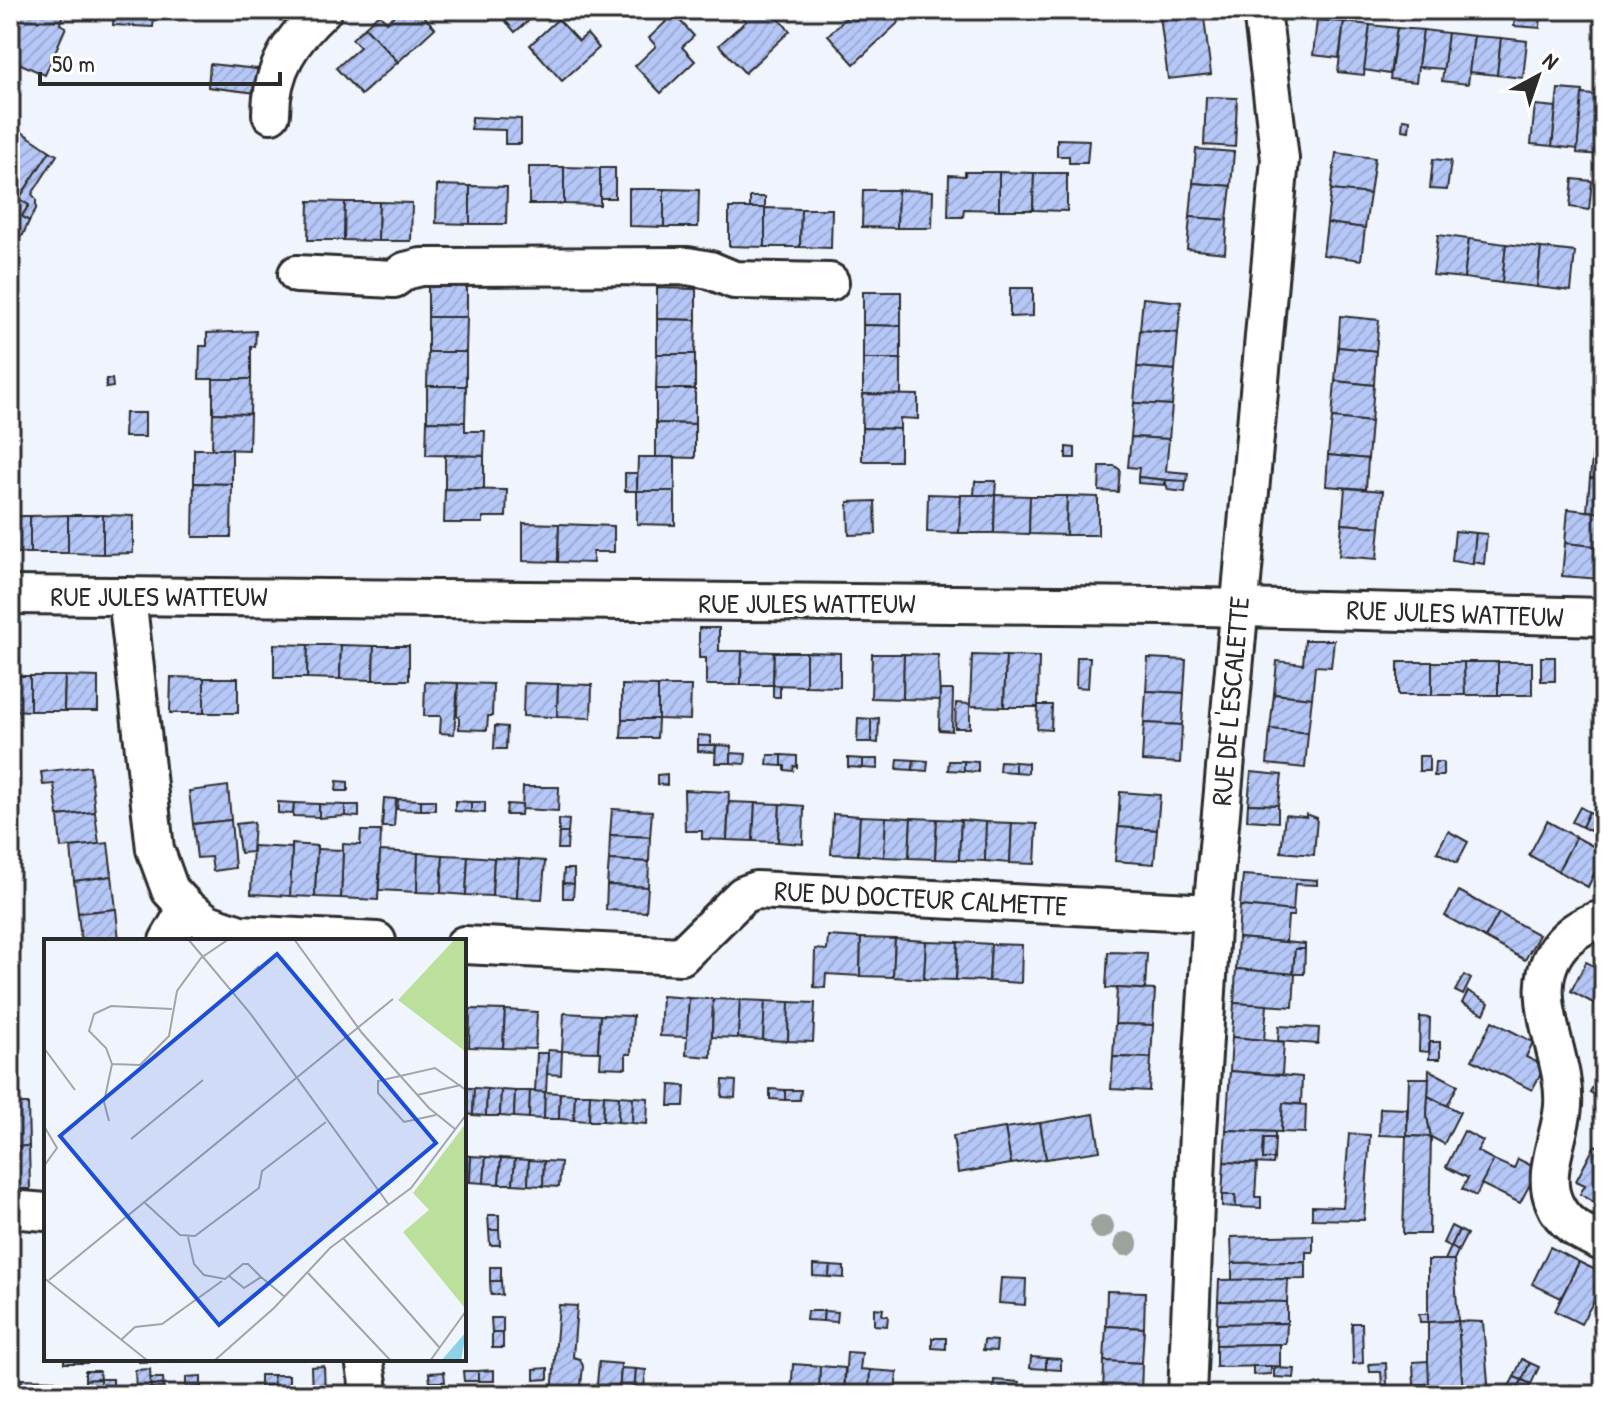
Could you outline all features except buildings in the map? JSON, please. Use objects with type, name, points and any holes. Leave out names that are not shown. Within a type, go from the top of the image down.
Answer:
[{"type":"street","points":[[271,114],[271,91],[277,71],[299,36],[323,10]]},
{"type":"street","name":"RUE DE L'ESCALETTE","points":[[1187,1395],[1198,1132],[1212,913],[1280,159],[1262,10]]},
{"type":"street","points":[[297,274],[394,279],[405,271],[421,267],[687,266],[710,270],[734,280],[830,282]]},
{"type":"street","name":"RUE JULES WATTEUW","points":[[10,595],[1238,607],[1604,617]]},
{"type":"street","points":[[127,596],[155,849],[170,890],[187,908],[208,923],[240,934],[338,939]]},
{"type":"street","name":"RUE DU DOCTEUR CALMETTE","points":[[466,945],[681,956],[743,895],[756,890],[1212,913]]},
{"type":"street","points":[[169,939],[187,908]]},
{"type":"street","points":[[1604,919],[1583,927],[1561,944],[1545,973],[1543,991],[1564,1089],[1551,1177],[1552,1198],[1561,1218],[1604,1243]]},
{"type":"street","points":[[10,1209],[44,1212]]},
{"type":"street","points":[[364,1361],[370,1395]]}]
